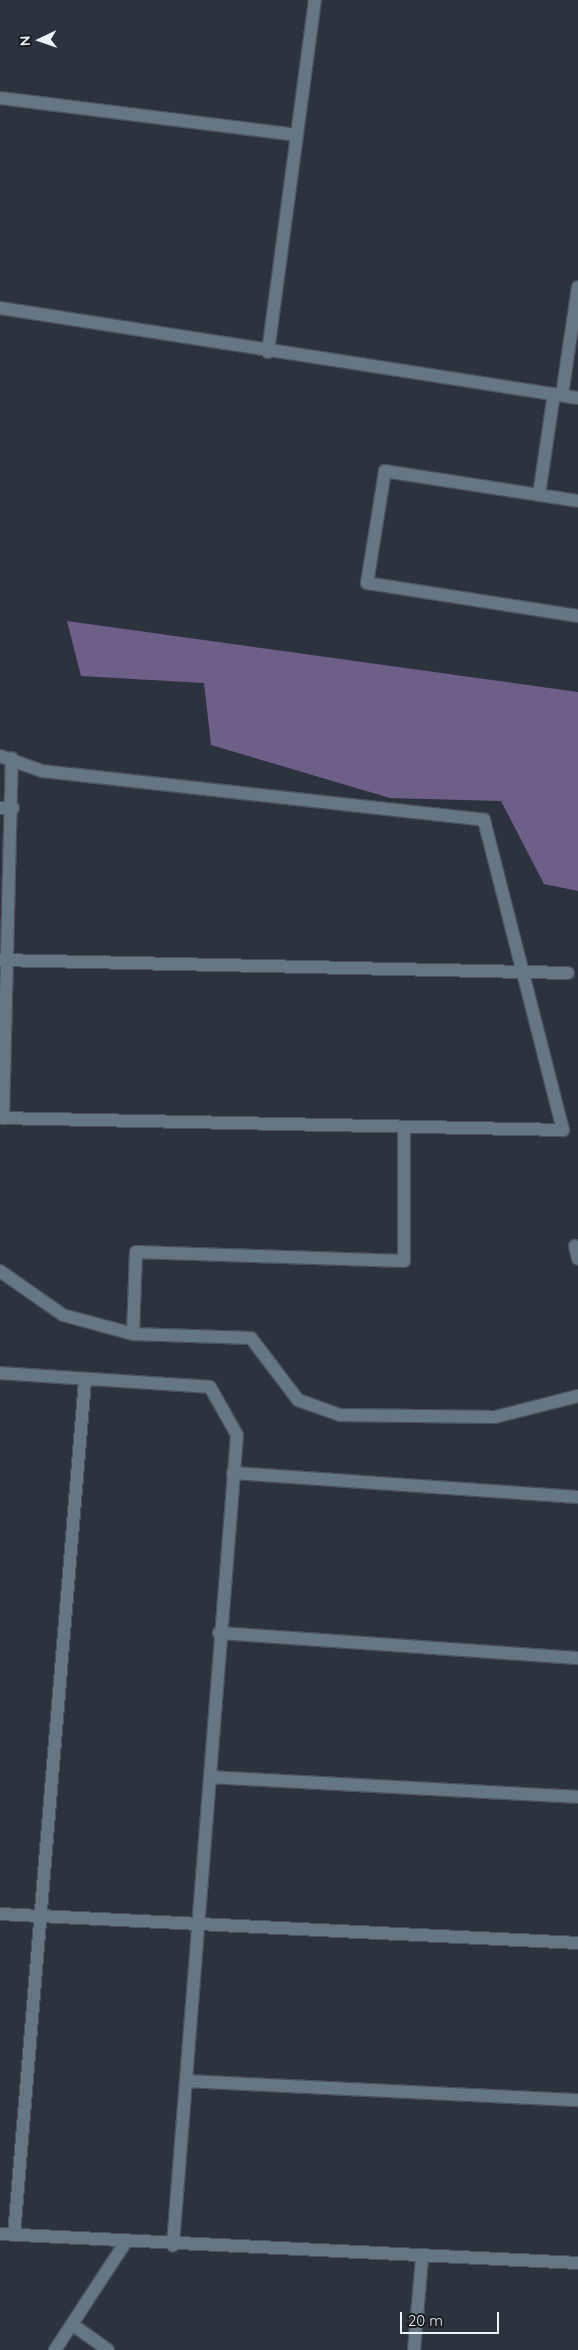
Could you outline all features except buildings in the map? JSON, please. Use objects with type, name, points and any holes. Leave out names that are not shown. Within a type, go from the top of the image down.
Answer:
[{"type":"street","points":[[268,352],[315,0]]},
{"type":"street","points":[[0,98],[296,135]]},
{"type":"street","points":[[539,495],[578,287]]},
{"type":"street","points":[[0,308],[268,352],[578,398]]},
{"type":"street","points":[[578,501],[385,471],[367,583],[578,616]]},
{"type":"street","points":[[6,757],[42,771],[484,820],[562,1130],[1,1118],[6,808],[6,757]]},
{"type":"street","points":[[3,960],[568,974]]},
{"type":"street","points":[[133,1334],[136,1252],[404,1261],[404,1128]]},
{"type":"street","points":[[0,1270],[63,1315],[133,1334],[251,1338],[298,1400],[340,1415],[495,1417],[578,1396]]},
{"type":"street","points":[[0,1373],[210,1387],[237,1435],[219,1633],[199,1924],[173,2245]]},
{"type":"street","points":[[14,2235],[42,1917],[85,1380]]},
{"type":"street","points":[[233,1473],[578,1497]]},
{"type":"street","points":[[219,1633],[578,1658]]},
{"type":"street","points":[[210,1777],[578,1797]]},
{"type":"street","points":[[0,1914],[578,1943]]},
{"type":"street","points":[[186,2081],[578,2100]]},
{"type":"street","points":[[0,2234],[125,2243],[422,2258],[578,2263]]},
{"type":"street","points":[[55,2350],[125,2243]]},
{"type":"street","points":[[414,2350],[422,2258]]},
{"type":"street","points":[[73,2325],[108,2350]]},
{"type":"shaded area","points":[[67,621],[578,692],[578,891],[544,884],[501,801],[390,798],[211,745],[204,683],[81,676]]}]
